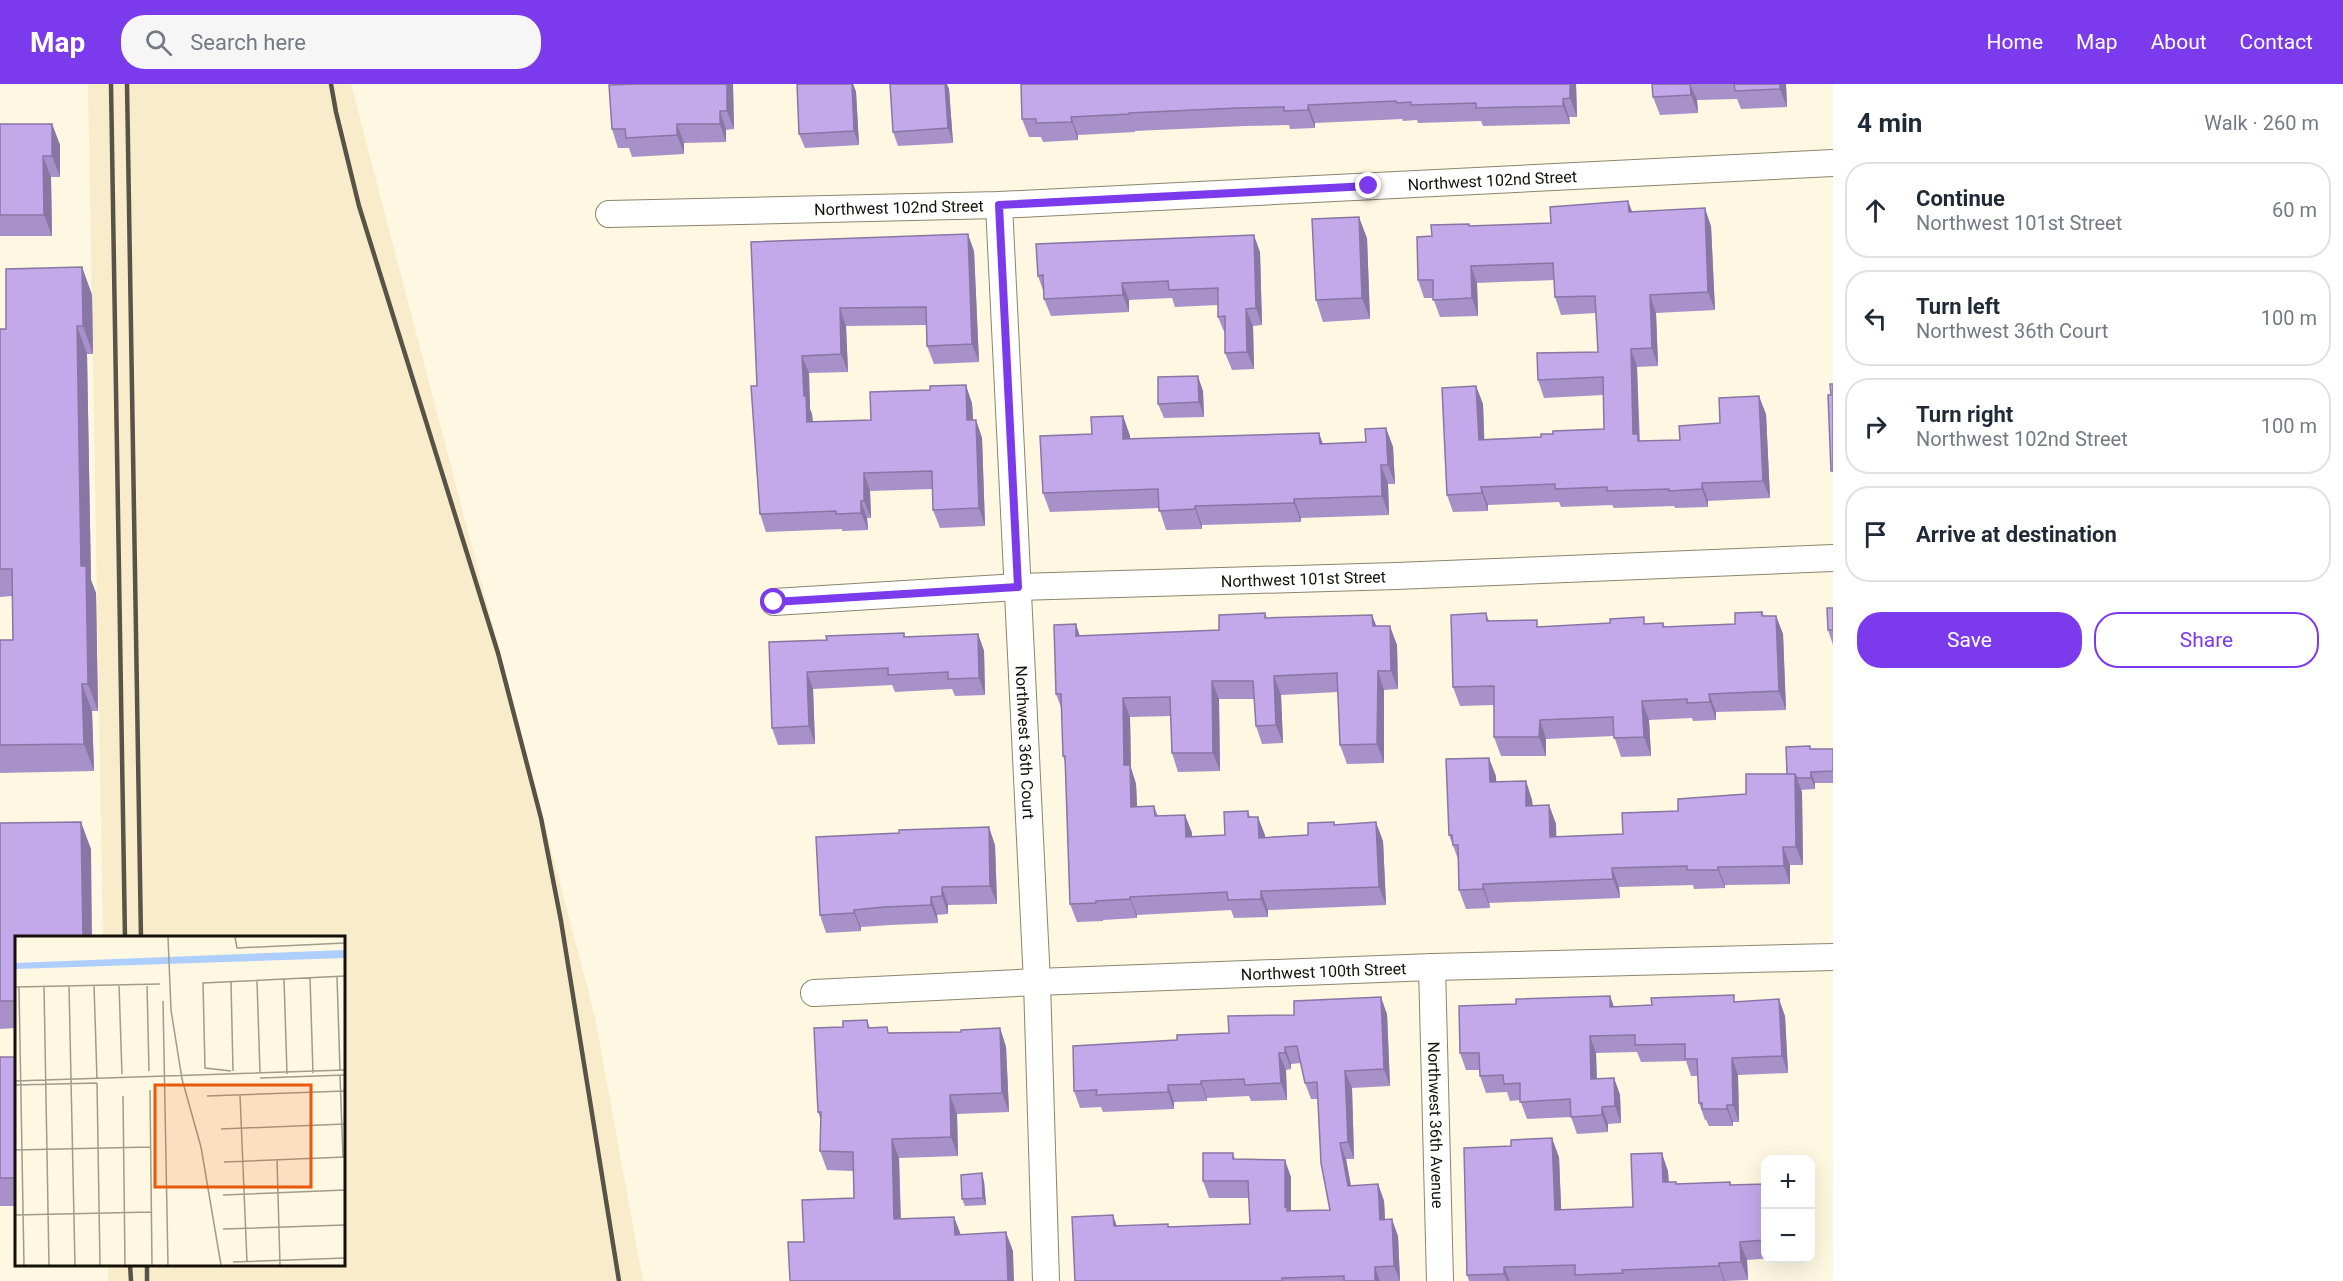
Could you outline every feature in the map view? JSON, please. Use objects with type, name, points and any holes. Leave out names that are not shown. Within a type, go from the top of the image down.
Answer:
[{"type":"street","name":"Northwest 102nd Street","points":[[609,214],[999,205],[1833,163]]},
{"type":"street","name":"Northwest 36th Court","points":[[999,205],[1037,982],[1046,1281]]},
{"type":"street","name":"Northwest 101st Street","points":[[774,602],[1018,587],[1396,576],[1833,558]]},
{"type":"street","name":"Northwest 100th Street","points":[[814,993],[1432,967],[1833,957]]},
{"type":"street","name":"Northwest 36th Avenue","points":[[1432,967],[1440,1281]]},
{"type":"shaded area","points":[[88,84],[351,84],[595,1017],[643,1281],[108,1281],[108,1266],[345,1266],[345,936],[103,936]]},
{"type":"building","points":[[727,84],[727,111],[720,111],[720,124],[677,124],[677,135],[626,138],[625,129],[612,129],[609,85]]},
{"type":"building","points":[[797,84],[852,84],[854,131],[799,134]]},
{"type":"building","points":[[890,84],[945,84],[948,128],[893,132]]},
{"type":"building","points":[[1021,84],[1570,84],[1570,98],[1563,99],[1563,106],[1476,108],[1476,103],[1411,105],[1411,102],[1397,103],[1396,101],[1308,105],[1308,110],[1284,111],[1284,107],[1129,113],[1071,117],[1072,122],[1036,123],[1036,119],[1022,119]]},
{"type":"building","points":[[1652,84],[1690,84],[1691,95],[1653,97]]},
{"type":"building","points":[[1734,84],[1780,84],[1780,89],[1735,91]]},
{"type":"building","points":[[0,124],[52,124],[52,156],[43,156],[44,215],[0,215]]},
{"type":"building","points":[[1628,201],[1629,212],[1705,208],[1708,292],[1650,295],[1652,348],[1631,349],[1633,434],[1638,434],[1638,441],[1680,440],[1679,426],[1720,423],[1719,398],[1759,396],[1763,481],[1702,483],[1702,489],[1669,491],[1669,489],[1607,491],[1607,487],[1555,489],[1555,484],[1481,487],[1482,493],[1447,495],[1442,388],[1476,386],[1479,440],[1541,437],[1541,434],[1553,434],[1553,431],[1604,429],[1603,377],[1538,380],[1537,353],[1598,352],[1595,296],[1555,297],[1553,263],[1471,266],[1472,298],[1433,300],[1433,280],[1418,280],[1417,237],[1432,236],[1431,225],[1551,223],[1550,207]]},
{"type":"building","points":[[1359,217],[1362,298],[1316,300],[1312,219]]},
{"type":"building","points":[[968,234],[972,344],[927,346],[926,307],[840,308],[841,354],[802,356],[807,422],[871,420],[870,392],[930,390],[930,386],[966,385],[967,420],[976,420],[979,508],[933,510],[932,471],[864,473],[864,501],[861,501],[861,513],[836,514],[836,511],[760,514],[751,386],[757,386],[751,242]]},
{"type":"building","points":[[1254,235],[1256,308],[1246,309],[1247,352],[1225,353],[1225,316],[1218,317],[1218,288],[1169,290],[1168,281],[1122,283],[1123,295],[1044,299],[1043,275],[1038,276],[1036,244]]},
{"type":"building","points":[[82,267],[83,326],[77,326],[81,566],[86,566],[88,684],[82,684],[84,744],[0,745],[0,640],[13,640],[12,569],[0,569],[0,329],[6,329],[6,269]]},
{"type":"building","points":[[1198,376],[1199,402],[1158,404],[1158,377]]},
{"type":"building","points":[[1830,384],[1833,384],[1833,471],[1831,471],[1828,395],[1831,395]]},
{"type":"building","points":[[1123,416],[1123,439],[1319,433],[1320,444],[1366,442],[1365,429],[1386,428],[1388,465],[1381,465],[1382,496],[1294,499],[1294,503],[1195,506],[1195,509],[1159,511],[1158,489],[1043,493],[1040,436],[1092,434],[1091,417]]},
{"type":"building","points":[[1827,608],[1833,608],[1833,630],[1828,630]]},
{"type":"building","points":[[1762,612],[1762,616],[1776,616],[1779,691],[1709,694],[1710,702],[1687,703],[1687,699],[1642,701],[1644,737],[1614,738],[1613,717],[1540,720],[1539,737],[1494,737],[1494,686],[1453,687],[1451,615],[1486,613],[1487,621],[1537,620],[1537,627],[1610,623],[1610,619],[1644,617],[1644,624],[1663,623],[1663,627],[1735,624],[1735,613]]},
{"type":"building","points":[[1265,613],[1265,618],[1372,615],[1373,626],[1390,626],[1391,671],[1378,671],[1377,744],[1340,745],[1337,673],[1274,676],[1276,725],[1256,726],[1253,681],[1212,681],[1213,753],[1172,753],[1170,697],[1123,698],[1124,765],[1130,765],[1131,807],[1154,806],[1155,816],[1185,815],[1186,837],[1225,835],[1224,812],[1248,811],[1248,817],[1258,817],[1259,838],[1308,835],[1308,823],[1334,822],[1334,825],[1376,822],[1379,887],[1261,891],[1261,899],[1228,900],[1227,892],[1130,897],[1130,899],[1096,901],[1096,903],[1070,904],[1065,756],[1063,756],[1061,694],[1056,694],[1054,625],[1076,624],[1076,636],[1219,630],[1219,615]]},
{"type":"building","points":[[904,633],[904,637],[978,634],[979,678],[948,679],[948,672],[888,675],[888,668],[807,672],[809,726],[772,728],[769,642],[827,640],[826,636]]},
{"type":"building","points":[[1810,746],[1810,749],[1833,749],[1833,771],[1811,772],[1811,778],[1797,778],[1795,774],[1787,774],[1786,747]]},
{"type":"building","points":[[1489,758],[1490,782],[1526,781],[1526,806],[1549,805],[1550,837],[1623,834],[1622,813],[1678,811],[1678,799],[1746,794],[1746,774],[1795,774],[1796,847],[1783,847],[1784,866],[1718,867],[1718,870],[1687,870],[1687,866],[1612,868],[1613,879],[1483,884],[1483,889],[1459,890],[1458,845],[1453,845],[1452,835],[1449,835],[1446,759]]},
{"type":"building","points":[[81,822],[83,936],[15,936],[15,1001],[0,1001],[0,823]]},
{"type":"building","points":[[989,827],[990,886],[942,887],[942,896],[931,897],[931,905],[884,907],[854,910],[854,913],[820,915],[816,837],[899,833],[899,830]]},
{"type":"building","points":[[1734,995],[1734,1002],[1779,999],[1782,1056],[1732,1058],[1733,1105],[1727,1105],[1727,1109],[1702,1109],[1702,1103],[1699,1103],[1697,1059],[1685,1059],[1685,1044],[1635,1045],[1635,1035],[1590,1036],[1591,1079],[1614,1078],[1615,1106],[1602,1107],[1602,1115],[1571,1117],[1570,1099],[1520,1102],[1520,1083],[1504,1084],[1503,1075],[1480,1076],[1479,1053],[1460,1053],[1459,1006],[1516,1004],[1516,999],[1610,996],[1610,1007],[1652,1005],[1651,998]]},
{"type":"building","points":[[1381,997],[1384,1069],[1345,1071],[1348,1142],[1340,1143],[1348,1186],[1378,1184],[1380,1220],[1392,1219],[1394,1266],[1375,1267],[1375,1281],[1344,1281],[1344,1276],[1282,1278],[1282,1281],[1075,1281],[1072,1217],[1113,1215],[1114,1226],[1250,1224],[1248,1181],[1203,1181],[1203,1153],[1233,1153],[1233,1159],[1285,1160],[1285,1207],[1287,1206],[1287,1211],[1330,1210],[1321,1163],[1317,1082],[1305,1083],[1297,1046],[1285,1047],[1285,1053],[1279,1053],[1281,1083],[1245,1085],[1244,1079],[1201,1081],[1201,1084],[1168,1085],[1168,1092],[1096,1095],[1097,1090],[1074,1091],[1073,1046],[1177,1040],[1177,1035],[1229,1033],[1228,1016],[1294,1015],[1294,1001]]},
{"type":"building","points":[[867,1020],[868,1028],[887,1027],[888,1033],[961,1032],[961,1030],[1000,1028],[1002,1093],[950,1095],[951,1137],[892,1139],[894,1219],[954,1217],[955,1235],[1006,1232],[1008,1281],[790,1281],[788,1242],[804,1242],[802,1200],[854,1198],[853,1152],[820,1151],[821,1112],[818,1112],[814,1028],[843,1027],[843,1021]]},
{"type":"building","points":[[0,1057],[15,1057],[15,1178],[0,1178]]},
{"type":"building","points":[[1552,1138],[1555,1210],[1633,1207],[1631,1154],[1662,1153],[1663,1182],[1761,1184],[1761,1240],[1740,1242],[1741,1262],[1719,1263],[1719,1266],[1622,1270],[1623,1273],[1575,1275],[1575,1265],[1504,1267],[1504,1274],[1467,1275],[1464,1148],[1511,1146],[1511,1140]]},
{"type":"building","points":[[982,1173],[983,1198],[962,1199],[961,1175]]},
{"type":"railway","points":[[111,84],[125,936]]},
{"type":"railway","points":[[127,84],[141,936]]},
{"type":"railway","points":[[331,84],[359,206],[498,653],[541,818],[561,921],[619,1281]]},
{"type":"railway","points":[[130,1266],[131,1281]]},
{"type":"railway","points":[[147,1266],[147,1281]]},
{"type":"route","points":[[774,602],[1018,587],[999,205],[1369,186]]}]
